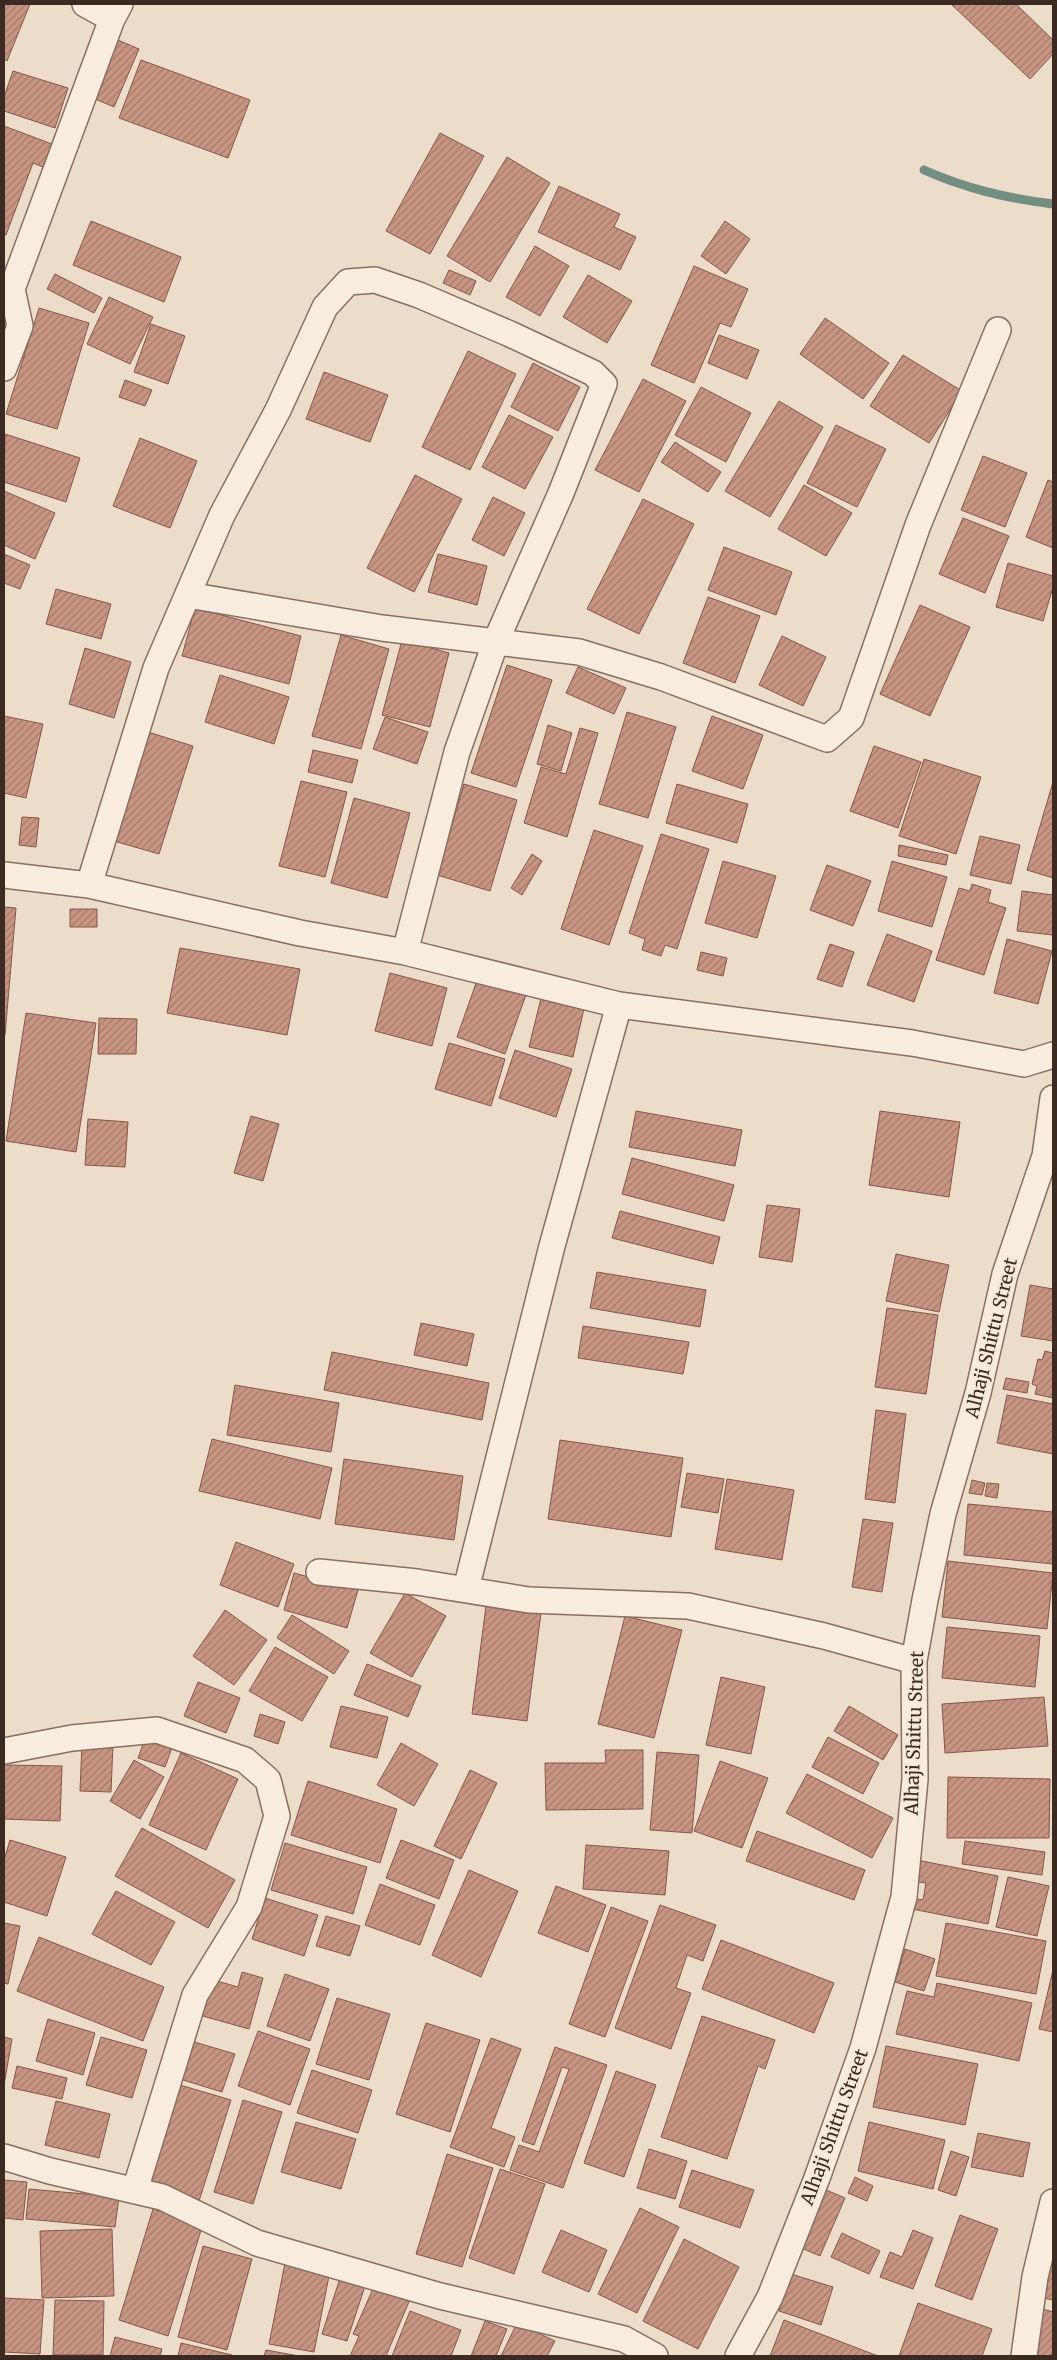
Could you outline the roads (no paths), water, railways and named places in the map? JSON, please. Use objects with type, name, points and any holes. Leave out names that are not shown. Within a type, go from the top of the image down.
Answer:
[{"type":"street","points":[[4,368],[20,326],[8,287],[116,11],[85,4]]},
{"type":"street","points":[[89,885],[156,668],[222,515],[278,410],[326,307],[348,282],[375,280],[419,295],[510,334],[593,373],[604,384],[562,493],[496,641],[457,752],[405,952]]},
{"type":"street","points":[[188,595],[382,628],[579,652],[661,677],[827,739],[852,718],[918,524],[998,330]]},
{"type":"street","points":[[4,875],[89,885],[300,933],[405,952],[619,1005],[912,1043],[1024,1064],[1053,1055]]},
{"type":"street","points":[[466,1590],[552,1246],[619,1005]]},
{"type":"street","name":"Alhaji Shittu Street","points":[[738,2356],[770,2297],[817,2178],[863,2048],[904,1897],[915,1778],[914,1661],[943,1514],[978,1393],[1005,1274],[1045,1156],[1053,1098]]},
{"type":"street","points":[[319,1572],[417,1582],[529,1600],[688,1606],[824,1636],[914,1661]]},
{"type":"street","points":[[4,1751],[72,1738],[157,1730],[245,1760],[268,1780],[277,1816],[249,1907],[195,1995],[135,2190]]},
{"type":"street","points":[[4,2157],[50,2172],[135,2190],[162,2198],[257,2243],[440,2296],[624,2339],[655,2356]]},
{"type":"street","points":[[1024,2356],[1035,2277],[1053,2202]]},
{"type":"waterway","points":[[924,170],[987,192],[1053,204]]}]
